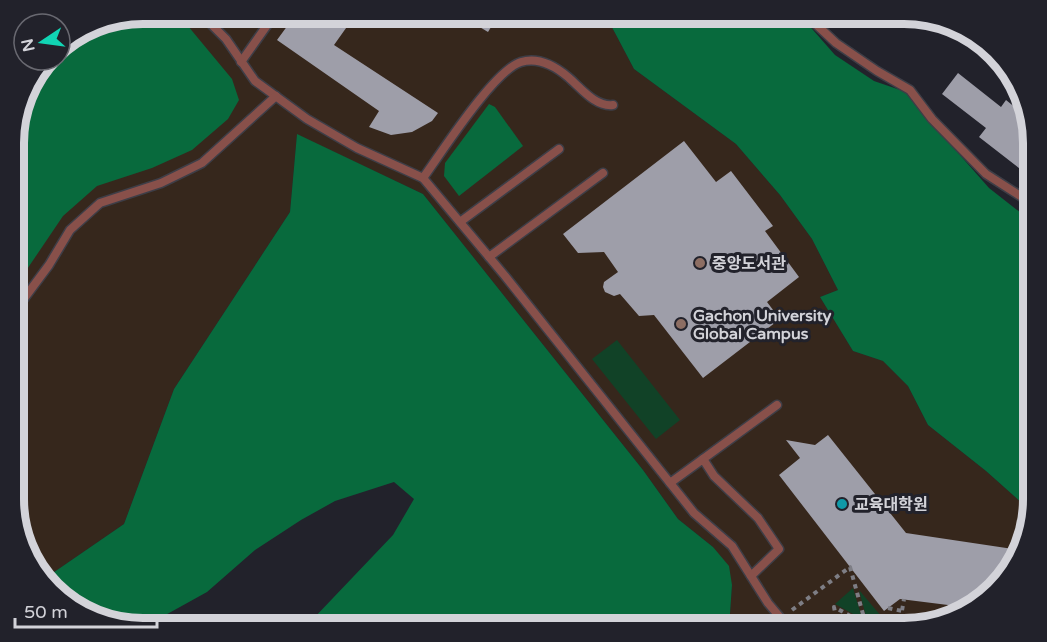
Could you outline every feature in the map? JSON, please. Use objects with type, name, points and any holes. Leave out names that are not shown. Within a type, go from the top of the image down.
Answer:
[{"type":"lane","points":[[211,24],[225,39],[255,81],[307,119],[357,148],[423,178],[694,513],[732,546],[768,603],[781,618]]},
{"type":"lane","points":[[241,62],[268,24]]},
{"type":"lane","points":[[816,24],[836,43],[910,90],[932,119],[986,174],[1023,198]]},
{"type":"lane","points":[[423,178],[489,88],[508,68],[520,62],[533,60],[546,63],[561,72],[599,104],[614,105]]},
{"type":"lane","points":[[24,299],[49,265],[70,230],[100,203],[161,183],[202,163],[276,96]]},
{"type":"lane","points":[[460,222],[559,149]]},
{"type":"lane","points":[[489,257],[603,173]]},
{"type":"lane","points":[[670,483],[777,405]]},
{"type":"lane","points":[[703,459],[714,477],[758,518],[779,549],[751,576]]},
{"type":"path","points":[[792,610],[850,567],[864,618]]},
{"type":"path","points":[[901,618],[904,599]]},
{"type":"path","points":[[836,618],[834,608],[853,618]]},
{"type":"path","points":[[888,608],[902,611]]},
{"type":"shaded area","name":"Gachon University Global Campus","points":[[610,24],[634,69],[736,144],[780,195],[812,239],[838,290],[820,297],[853,351],[883,361],[908,386],[928,425],[1023,504],[1021,522],[1011,552],[994,578],[983,589],[964,602],[935,614],[912,618],[730,618],[732,585],[713,547],[678,519],[643,470],[423,194],[297,135],[290,212],[174,389],[124,524],[51,574],[33,545],[25,515],[24,499],[24,143],[30,105],[47,72],[72,72],[72,47],[83,40],[105,30],[127,25]]},
{"type":"green space","points":[[186,24],[232,79],[239,100],[228,119],[192,150],[152,168],[97,186],[63,216],[24,274],[25,127],[33,97],[47,72],[72,72],[72,47],[105,30],[127,25]]},
{"type":"green space","points":[[610,24],[808,24],[835,55],[874,81],[909,93],[923,113],[989,188],[1023,214],[1023,504],[928,425],[908,386],[883,361],[853,351],[820,297],[838,290],[812,239],[780,195],[736,144],[634,69]]},
{"type":"green space","points":[[489,104],[495,107],[523,146],[459,196],[444,176],[445,163]]},
{"type":"green space","points":[[297,134],[423,194],[643,470],[678,519],[713,547],[729,566],[732,585],[730,618],[314,618],[393,535],[414,499],[394,482],[335,501],[301,520],[255,550],[207,592],[160,618],[127,617],[97,609],[77,598],[59,583],[51,574],[124,524],[174,389],[290,212]]},
{"type":"green space","points":[[617,340],[680,420],[656,439],[592,359]]},
{"type":"green space","points":[[853,588],[862,618],[860,618],[835,604]]},
{"type":"green space","points":[[859,590],[882,618],[866,618]]},
{"type":"building","points":[[289,24],[349,24],[334,45],[438,113],[432,121],[412,132],[391,135],[369,127],[379,111],[277,40]]},
{"type":"building","points":[[475,24],[493,24],[488,32]]},
{"type":"building","points":[[958,73],[1001,107],[1006,100],[1018,110],[1023,135],[1023,171],[979,137],[986,128],[942,94]]},
{"type":"building","name":"중앙도서관","points":[[684,141],[716,182],[731,171],[773,226],[765,231],[799,277],[767,302],[780,319],[703,378],[654,315],[639,316],[620,294],[614,296],[605,292],[604,282],[618,272],[604,252],[578,253],[563,234]]},
{"type":"building","name":"교육대학원","points":[[828,435],[906,533],[1012,549],[1011,552],[994,578],[983,589],[956,606],[900,599],[884,611],[779,475],[800,458],[786,440],[815,445]]},
{"type":"place","name":"중앙도서관","points":[[700,263]]},
{"type":"place","name":"Gachon University Global Campus","points":[[681,324]]},
{"type":"place","name":"교육대학원","points":[[842,504]]}]
